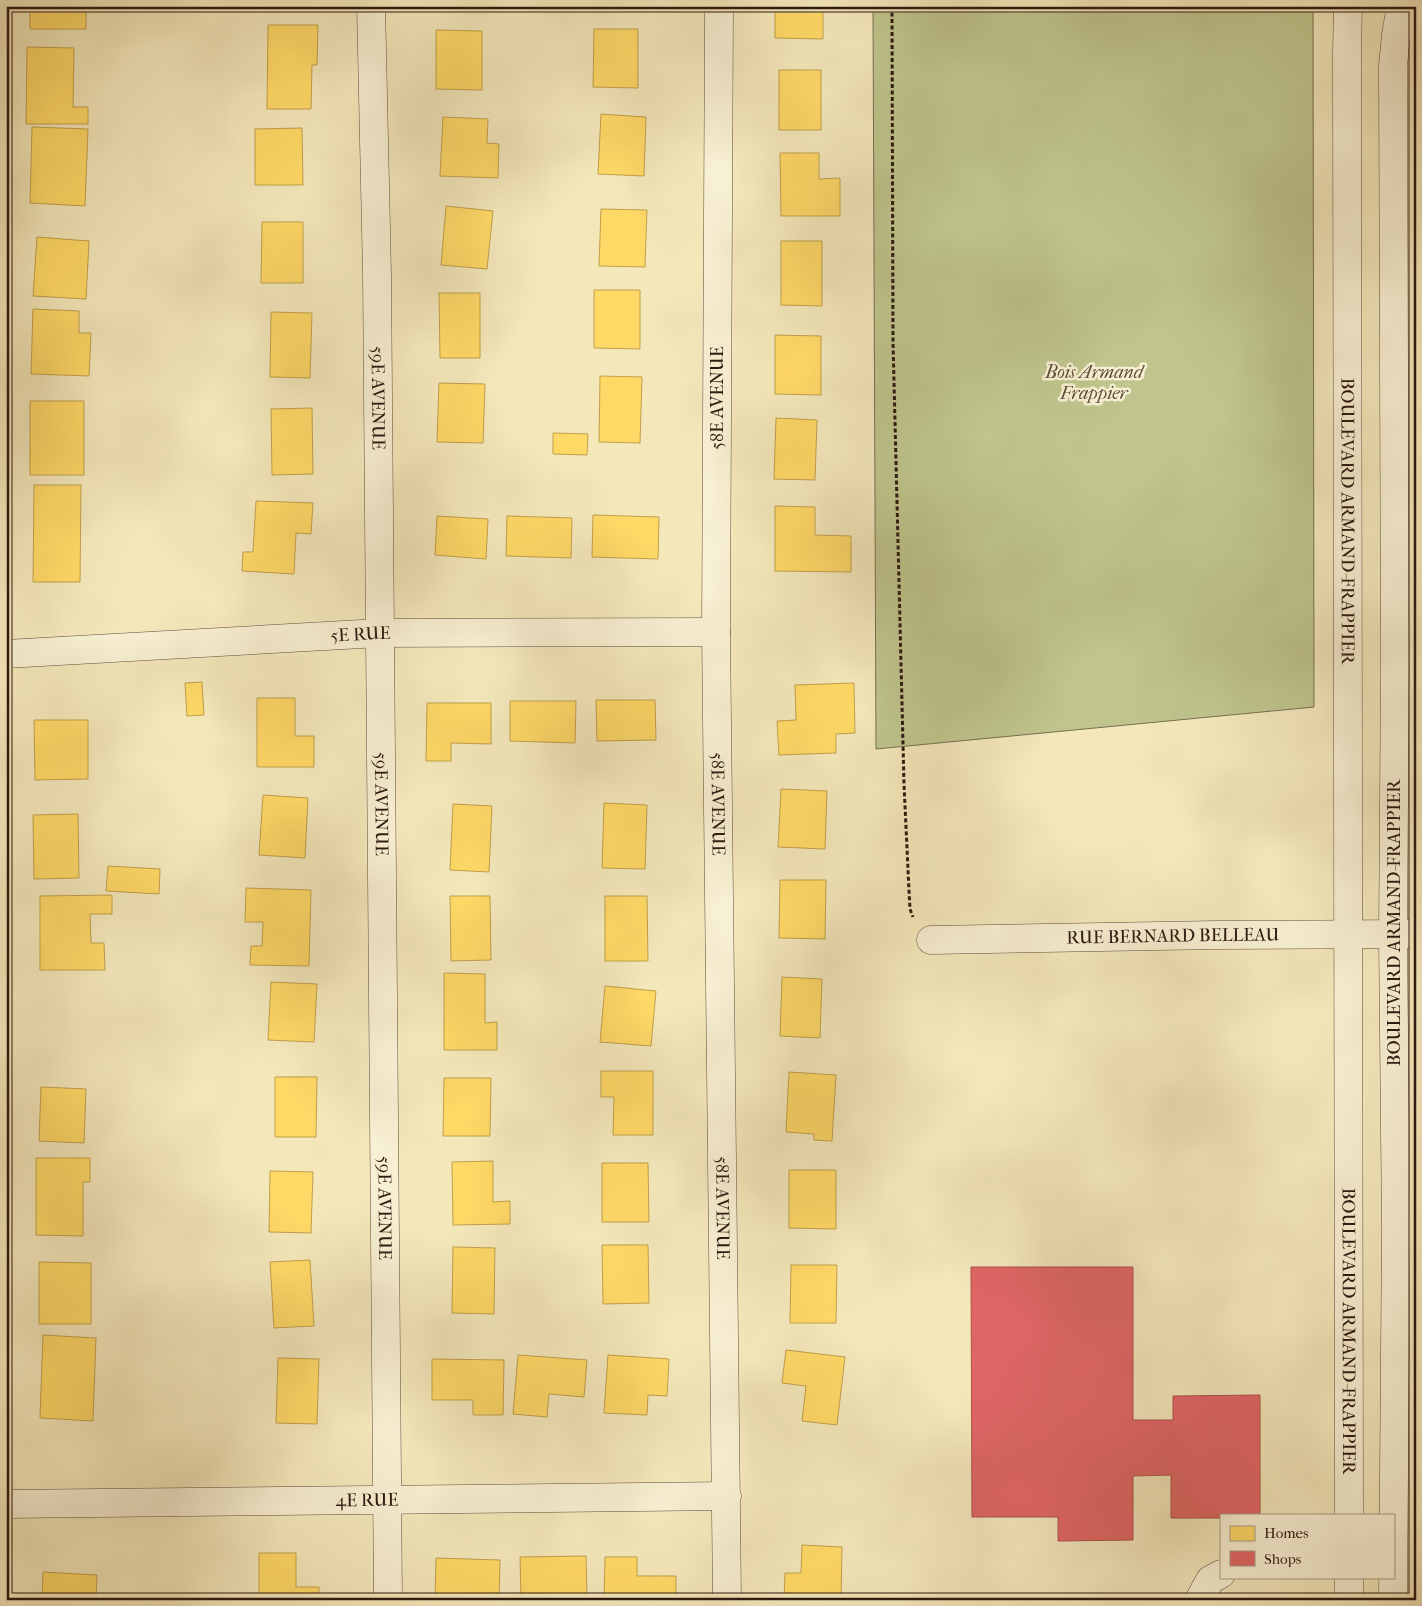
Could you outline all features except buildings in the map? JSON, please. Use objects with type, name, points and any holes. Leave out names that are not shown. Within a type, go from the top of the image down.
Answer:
[{"type":"street","name":"59E AVENUE","points":[[371,6],[377,282],[388,1600]]},
{"type":"street","name":"58E AVENUE","points":[[719,6],[716,632],[727,1600]]},
{"type":"street","name":"BOULEVARD ARMAND-FRAPPIER","points":[[1348,6],[1349,1514]]},
{"type":"street","name":"BOULEVARD ARMAND-FRAPPIER","points":[[1394,1551],[1396,1228],[1404,935],[1396,667],[1393,66],[1396,35],[1402,6]]},
{"type":"street","name":"5E RUE","points":[[6,654],[379,633],[716,632]]},
{"type":"street","name":"RUE BERNARD BELLEAU","points":[[931,940],[1216,935],[1404,935]]},
{"type":"street","name":"4E RUE","points":[[6,1504],[727,1496]]},
{"type":"street","points":[[1199,1600],[1210,1580],[1220,1575]]},
{"type":"street","points":[[1349,1578],[1349,1600]]},
{"type":"street","name":"BOULEVARD ARMAND-FRAPPIER","points":[[1393,1578],[1393,1600]]},
{"type":"path","points":[[892,6],[893,341],[904,784],[910,910],[917,927],[931,940]]},
{"type":"green space","name":"Bois Armand Frappier","points":[[873,6],[1313,6],[1314,707],[876,749]]}]
